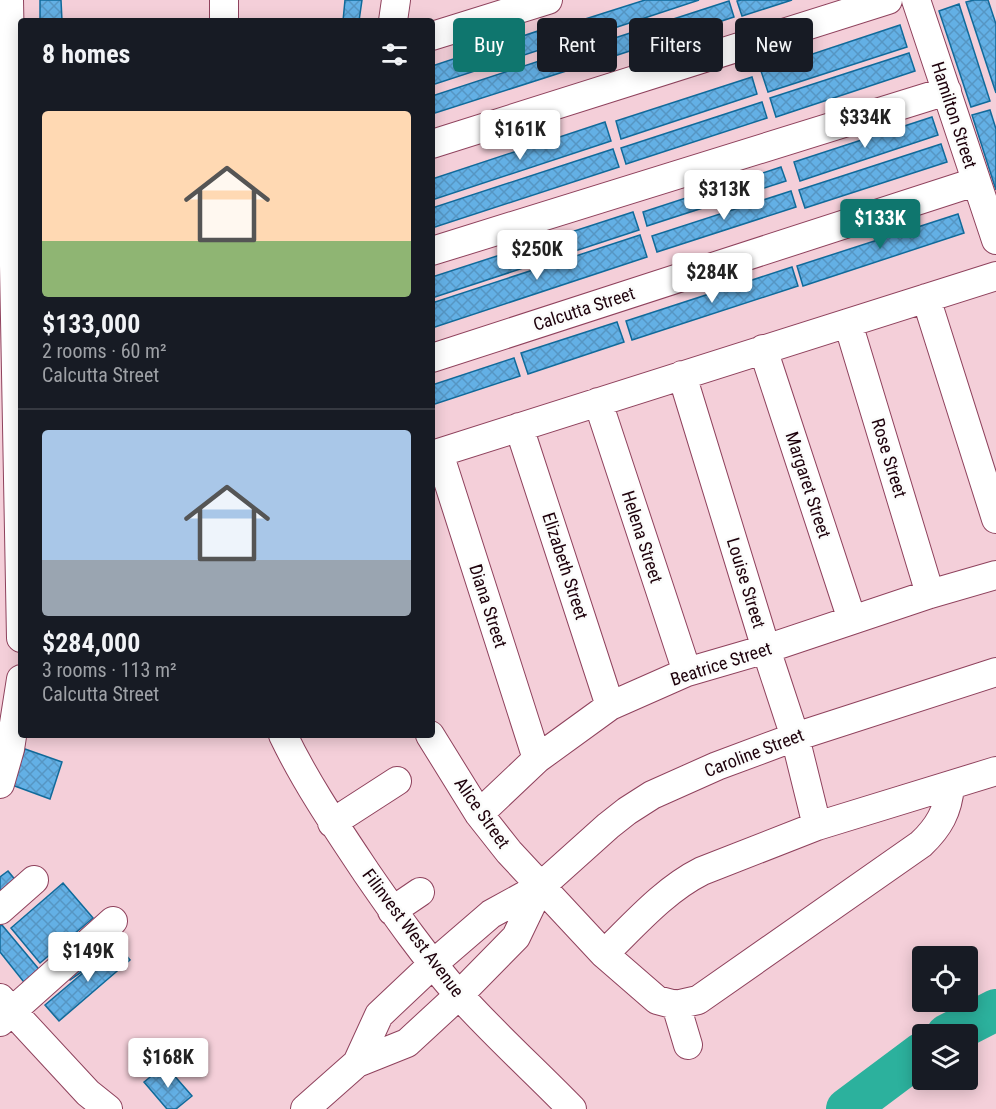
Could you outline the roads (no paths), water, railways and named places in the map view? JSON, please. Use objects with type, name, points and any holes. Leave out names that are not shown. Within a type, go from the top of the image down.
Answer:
[{"type":"street","points":[[9,0],[7,280],[9,533],[18,612]]},
{"type":"street","points":[[224,0],[224,18]]},
{"type":"street","points":[[393,18],[396,0]]},
{"type":"street","points":[[435,35],[517,5],[548,0]]},
{"type":"street","points":[[435,143],[888,0]]},
{"type":"street","name":"Hamilton Street","points":[[916,0],[994,235]]},
{"type":"street","points":[[435,250],[947,91]]},
{"type":"street","name":"Calcutta Street","points":[[435,357],[975,182]]},
{"type":"street","points":[[436,454],[996,276]]},
{"type":"street","points":[[926,298],[996,519]]},
{"type":"street","name":"Rose Street","points":[[848,323],[930,594]]},
{"type":"street","name":"Margaret Street","points":[[763,350],[852,620]]},
{"type":"street","name":"Louise Street","points":[[682,375],[795,737],[817,826]]},
{"type":"street","name":"Helena Street","points":[[598,402],[687,672]]},
{"type":"street","name":"Elizabeth Street","points":[[519,427],[610,706]]},
{"type":"street","name":"Diana Street","points":[[436,454],[537,759]]},
{"type":"street","name":"Beatrice Street","points":[[479,814],[537,759],[610,706],[687,672],[996,575]]},
{"type":"street","name":"Caroline Street","points":[[540,887],[608,826],[652,795],[717,766],[795,737],[996,672]]},
{"type":"street","points":[[0,784],[10,749],[18,698]]},
{"type":"street","name":"Filinvest West Avenue","points":[[284,738],[299,769],[332,823],[392,910],[433,964],[459,995],[572,1109]]},
{"type":"street","name":"Alice Street","points":[[432,738],[479,814],[540,887],[604,954],[657,1000],[676,1005]]},
{"type":"street","points":[[604,954],[688,878],[817,826],[996,771]]},
{"type":"street","points":[[332,823],[396,781]]},
{"type":"street","points":[[688,1045],[676,1005],[698,1000],[921,844],[934,832],[942,819],[949,802],[950,786]]},
{"type":"street","points":[[0,910],[34,879]]},
{"type":"street","points":[[357,1063],[379,1015],[491,914],[540,887]]},
{"type":"street","points":[[305,1109],[357,1063],[407,1043],[459,995],[513,940],[540,887]]},
{"type":"street","points":[[392,910],[420,892]]},
{"type":"street","points":[[108,1109],[88,1093],[4,1011],[113,921]]},
{"type":"waterway","points":[[969,1024],[996,1010]]},
{"type":"waterway","points":[[847,1109],[912,1060]]}]
